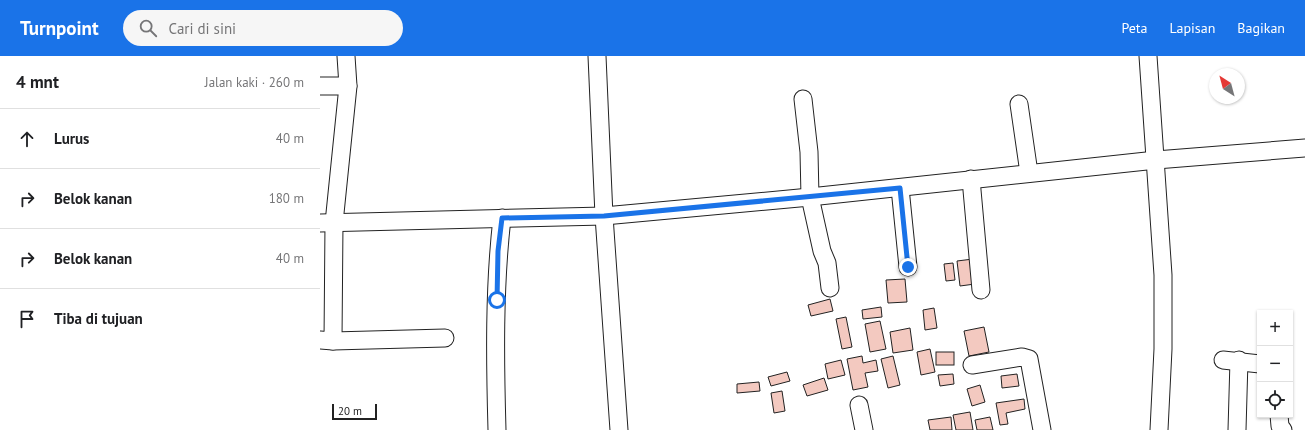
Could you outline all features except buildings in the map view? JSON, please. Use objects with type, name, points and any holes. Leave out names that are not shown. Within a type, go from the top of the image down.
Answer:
[{"type":"street","points":[[346,56],[348,86],[327,223],[326,340],[445,338]]},
{"type":"street","points":[[598,56],[604,216],[619,430]]},
{"type":"street","points":[[1148,56],[1163,275],[1163,349],[1159,430]]},
{"type":"street","points":[[320,86],[348,86]]},
{"type":"street","points":[[803,99],[809,152],[810,197],[822,251],[827,263],[830,288]]},
{"type":"street","points":[[1019,104],[1029,173]]},
{"type":"street","points":[[327,223],[604,216],[900,188],[971,179],[1156,160],[1305,148]]},
{"type":"street","points":[[971,179],[980,290]]},
{"type":"street","points":[[900,188],[908,267]]},
{"type":"street","points":[[497,430],[495,357],[498,251],[502,218]]},
{"type":"street","points":[[972,365],[1027,357],[1032,365],[1042,430]]},
{"type":"street","points":[[1237,430],[1231,360],[1257,364]]},
{"type":"street","points":[[859,405],[864,430]]},
{"type":"street","points":[[1279,418],[1280,426],[1283,430]]},
{"type":"route","points":[[497,300],[498,251],[502,218],[604,216],[900,188],[908,267]]}]
